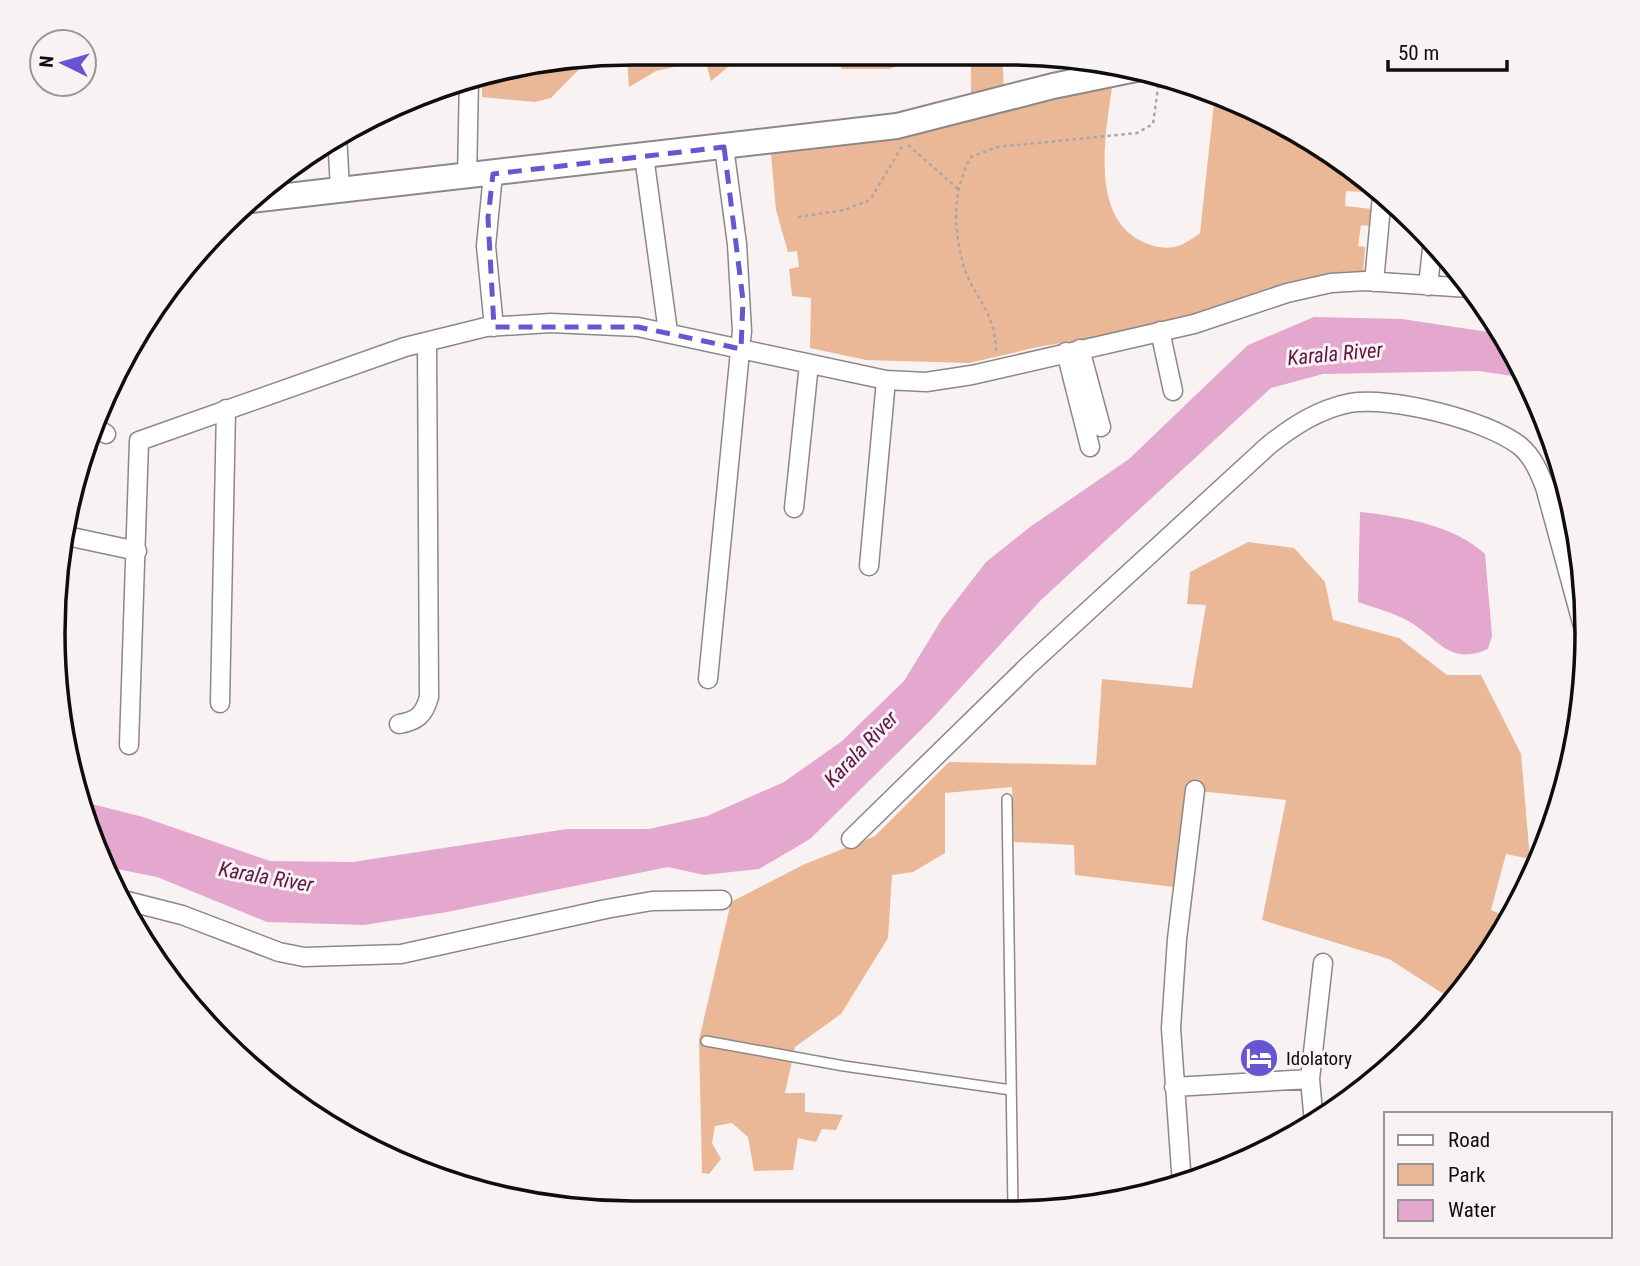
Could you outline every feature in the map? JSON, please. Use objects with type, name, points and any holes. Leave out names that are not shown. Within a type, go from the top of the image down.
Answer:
[{"type":"main road","points":[[268,198],[914,124],[1053,86],[1109,75]]},
{"type":"street","points":[[467,177],[469,89]]},
{"type":"street","points":[[708,679],[741,349],[743,300],[724,147]]},
{"type":"street","points":[[338,148],[340,189]]},
{"type":"street","points":[[645,156],[668,332]]},
{"type":"street","points":[[493,174],[486,246],[494,327]]},
{"type":"street","points":[[1374,282],[1381,205]]},
{"type":"street","points":[[1428,286],[1431,255]]},
{"type":"street","points":[[129,745],[139,441],[226,408],[428,342],[494,327],[589,324],[668,332],[886,380],[946,380],[1194,324],[1287,292],[1331,283],[1457,286]]},
{"type":"street","points":[[1160,331],[1173,391]]},
{"type":"street","points":[[398,724],[413,721],[420,715],[429,697],[428,342]]},
{"type":"street","points":[[1073,351],[1101,427]]},
{"type":"street","points":[[1073,351],[1090,447]]},
{"type":"street","points":[[794,508],[809,364]]},
{"type":"street","points":[[869,566],[886,380]]},
{"type":"street","points":[[851,839],[1029,665],[1250,461],[1303,421],[1349,404],[1380,403],[1442,415],[1485,428],[1521,447],[1537,468],[1545,487],[1574,592]]},
{"type":"street","points":[[220,703],[226,408]]},
{"type":"street","points":[[74,537],[136,551]]},
{"type":"street","points":[[1181,1174],[1171,1028],[1174,975],[1195,790]]},
{"type":"street","points":[[133,903],[182,915],[292,957],[304,957],[401,954],[652,901],[722,900]]},
{"type":"street","points":[[1313,1111],[1310,1079],[1323,963]]},
{"type":"street","points":[[1174,1087],[1310,1079]]},
{"type":"lane","points":[[1007,799],[1013,1201]]},
{"type":"lane","points":[[706,1041],[844,1066],[1011,1090]]},
{"type":"path","points":[[996,369],[995,329],[964,268],[954,211],[961,174],[971,157],[997,147],[1137,133],[1153,124],[1158,85]]},
{"type":"path","points":[[798,217],[844,210],[870,200],[905,142],[958,189]]},
{"type":"highlighted area","points":[[724,147],[743,300],[741,349],[638,327],[494,327],[488,218],[493,174]]},
{"type":"green space","points":[[627,65],[683,65],[656,71],[629,87]]},
{"type":"green space","points":[[706,65],[730,65],[711,81]]},
{"type":"green space","points":[[839,65],[901,65],[889,69],[842,69]]},
{"type":"green space","points":[[971,65],[1003,65],[1004,90],[971,97]]},
{"type":"green space","points":[[581,68],[551,98],[535,102],[482,97],[482,85],[486,84]]},
{"type":"green space","points":[[1113,81],[1105,150],[1109,198],[1117,218],[1130,234],[1151,245],[1165,248],[1183,244],[1200,233],[1214,104],[1258,123],[1323,161],[1365,192],[1346,191],[1345,206],[1372,209],[1370,226],[1361,225],[1358,246],[1365,247],[1363,276],[1191,321],[1038,347],[969,363],[866,360],[810,348],[811,298],[792,296],[789,269],[799,267],[797,251],[788,252],[776,210],[771,154],[1000,114]]},
{"type":"green space","points":[[1248,542],[1294,548],[1325,582],[1333,620],[1399,638],[1447,675],[1481,675],[1521,754],[1530,855],[1528,859],[1506,854],[1491,910],[1501,914],[1458,979],[1445,995],[1389,959],[1262,920],[1286,800],[1198,791],[1182,888],[1075,875],[1074,845],[1014,842],[1012,787],[945,793],[945,853],[913,872],[892,875],[888,938],[841,1014],[795,1047],[785,1093],[805,1093],[805,1112],[843,1115],[836,1130],[822,1129],[816,1142],[798,1138],[793,1170],[754,1171],[748,1137],[732,1123],[715,1126],[712,1143],[721,1159],[709,1174],[702,1173],[699,1040],[731,902],[805,864],[875,836],[949,762],[1096,765],[1102,679],[1192,688],[1206,605],[1187,604],[1190,572]]},
{"type":"water","name":"Karala River","points":[[1314,317],[1402,319],[1488,332],[1514,376],[1479,371],[1323,374],[1271,388],[1041,600],[930,721],[810,839],[759,869],[704,875],[668,867],[447,912],[364,925],[267,922],[157,877],[116,869],[91,804],[143,817],[270,861],[353,862],[567,829],[649,829],[707,816],[784,782],[842,741],[904,681],[942,619],[986,562],[1030,527],[1129,459],[1248,345]]},
{"type":"water","points":[[1360,512],[1409,519],[1442,529],[1472,544],[1485,554],[1492,636],[1488,649],[1475,653],[1454,652],[1404,619],[1358,602]]},
{"type":"place","name":"Idolatory","points":[[1259,1058]]}]
